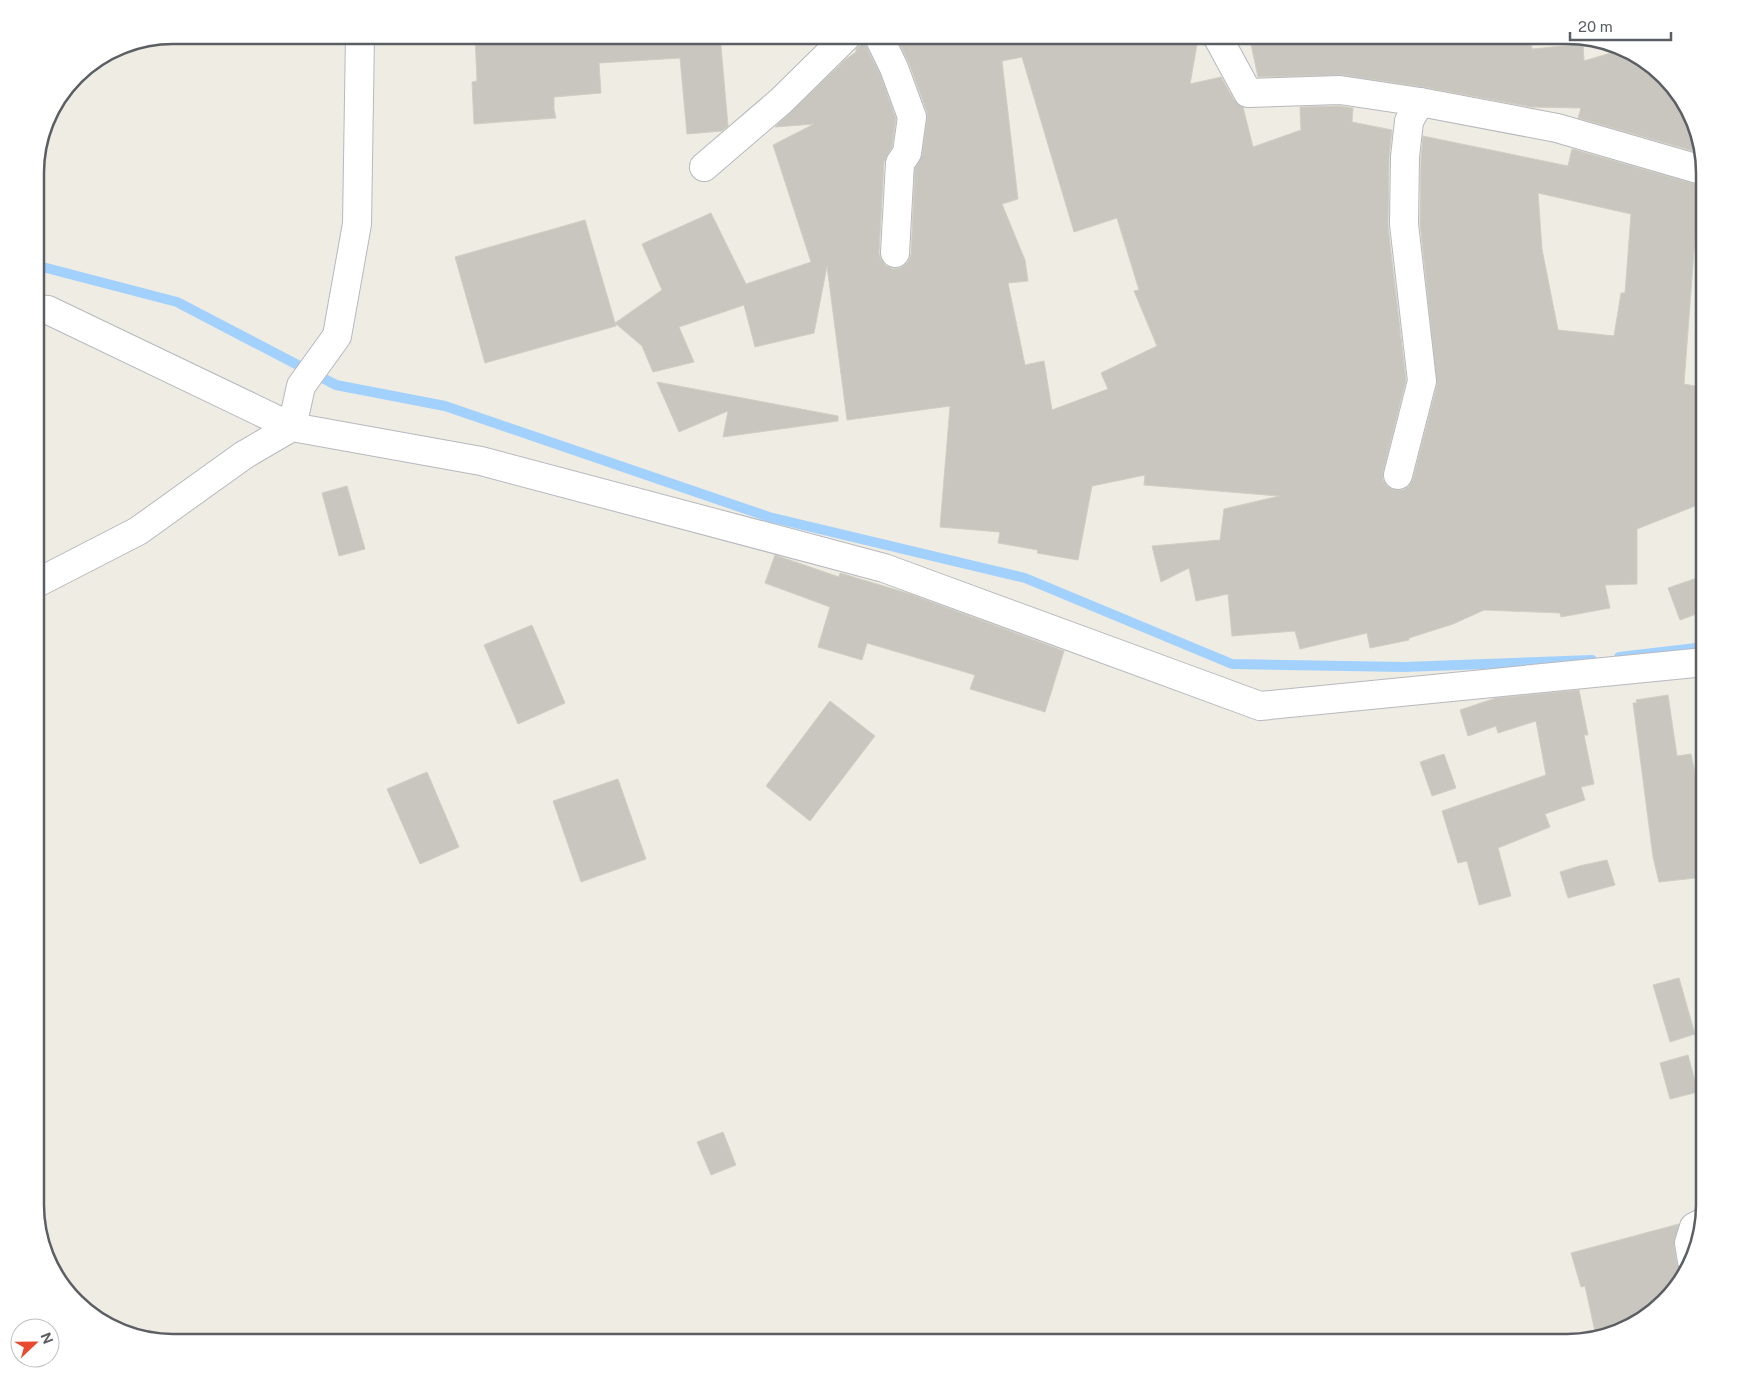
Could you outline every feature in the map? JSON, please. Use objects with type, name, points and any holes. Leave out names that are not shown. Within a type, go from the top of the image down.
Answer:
[{"type":"street","points":[[44,579],[138,531],[244,455],[292,427],[301,386],[337,336],[357,224],[360,44]]},
{"type":"street","points":[[704,167],[781,101],[839,44]]},
{"type":"street","points":[[882,44],[894,68],[912,117],[907,153],[900,163],[895,253]]},
{"type":"street","points":[[1221,44],[1248,94],[1340,90],[1420,102],[1558,128],[1696,169]]},
{"type":"street","points":[[1398,475],[1422,381],[1404,224],[1405,157],[1409,121],[1420,102]]},
{"type":"street","points":[[44,310],[292,427],[481,462],[884,568],[1260,706],[1696,663]]},
{"type":"street","points":[[1689,1246],[1694,1227]]},
{"type":"building","points":[[475,44],[721,44],[728,126],[722,131],[687,134],[680,58],[599,63],[601,93],[554,97],[556,118],[474,124],[472,82],[477,81]]},
{"type":"building","points":[[862,44],[865,44],[880,74],[896,119],[892,147],[884,162],[879,253],[881,260],[886,266],[894,269],[902,267],[908,262],[911,254],[915,168],[922,155],[927,112],[909,63],[900,44],[1197,44],[1190,84],[1221,77],[1234,100],[1243,107],[1253,147],[1301,130],[1300,107],[1339,106],[1353,108],[1352,122],[1392,130],[1389,157],[1388,226],[1406,380],[1383,472],[1383,480],[1387,486],[1395,490],[1403,490],[1409,486],[1413,479],[1437,385],[1420,223],[1423,136],[1568,166],[1572,149],[1696,184],[1696,225],[1684,384],[1696,386],[1696,506],[1637,529],[1637,584],[1605,585],[1610,608],[1561,617],[1560,613],[1484,610],[1453,624],[1409,638],[1409,640],[1370,648],[1367,633],[1300,649],[1295,631],[1232,636],[1228,594],[1196,601],[1189,568],[1161,582],[1152,546],[1220,540],[1224,509],[1279,496],[1144,485],[1145,475],[1092,486],[1078,560],[1037,553],[1038,550],[998,543],[1000,532],[940,527],[950,406],[847,420],[827,266],[814,333],[755,347],[744,305],[679,327],[694,362],[653,372],[642,346],[615,323],[662,290],[642,244],[711,213],[746,284],[811,262],[773,145],[814,124],[775,127],[846,59],[856,52],[856,49]],"holes":[[[1022,57],[1074,232],[1117,218],[1139,290],[1134,291],[1157,346],[1101,373],[1108,389],[1052,410],[1044,361],[1025,365],[1008,283],[1028,281],[1025,260],[1002,204],[1018,199],[1002,61]],[[1538,193],[1631,214],[1625,293],[1621,293],[1614,336],[1558,330],[1542,249]]]},
{"type":"building","points":[[1251,44],[1531,44],[1532,49],[1583,45],[1584,61],[1613,52],[1646,70],[1670,94],[1679,108],[1689,131],[1694,151],[1578,118],[1581,108],[1531,107],[1423,87],[1342,75],[1258,77]]},
{"type":"building","points":[[585,220],[616,326],[485,363],[455,257]]},
{"type":"building","points":[[657,382],[838,416],[838,421],[723,437],[728,411],[679,432]]},
{"type":"building","points":[[347,486],[365,549],[339,556],[322,493]]},
{"type":"building","points":[[775,555],[839,577],[840,573],[910,594],[1064,651],[1045,712],[970,689],[975,675],[867,643],[862,660],[818,647],[830,607],[765,583]]},
{"type":"building","points":[[1696,578],[1696,614],[1680,620],[1668,588]]},
{"type":"building","points":[[532,625],[565,703],[518,724],[484,645]]},
{"type":"building","points":[[1579,690],[1588,735],[1584,735],[1594,784],[1581,787],[1585,800],[1545,814],[1550,827],[1498,848],[1511,896],[1479,905],[1467,861],[1458,863],[1442,811],[1546,775],[1536,721],[1498,733],[1496,726],[1468,736],[1460,710],[1496,698]]},
{"type":"building","points":[[1668,695],[1677,756],[1691,754],[1696,777],[1696,878],[1659,882],[1653,857],[1633,703],[1637,703],[1636,700]]},
{"type":"building","points":[[830,701],[875,736],[810,821],[766,786]]},
{"type":"building","points":[[1444,754],[1456,788],[1432,796],[1420,762]]},
{"type":"building","points":[[427,772],[459,847],[420,864],[387,789]]},
{"type":"building","points":[[618,779],[646,859],[581,882],[553,801]]},
{"type":"building","points":[[1607,860],[1615,885],[1568,898],[1560,872]]},
{"type":"building","points":[[1679,978],[1695,1034],[1670,1042],[1653,985]]},
{"type":"building","points":[[1688,1055],[1696,1085],[1696,1092],[1670,1099],[1660,1063]]},
{"type":"building","points":[[723,1132],[736,1165],[711,1175],[697,1142]]},
{"type":"building","points":[[1679,1224],[1674,1246],[1679,1269],[1670,1284],[1646,1308],[1632,1317],[1595,1331],[1585,1286],[1581,1287],[1571,1253]]},
{"type":"waterway","points":[[44,267],[177,302],[336,385],[445,406],[769,517],[1025,578],[1232,664],[1404,667],[1592,660]]},
{"type":"waterway","points":[[1619,657],[1696,648]]}]
